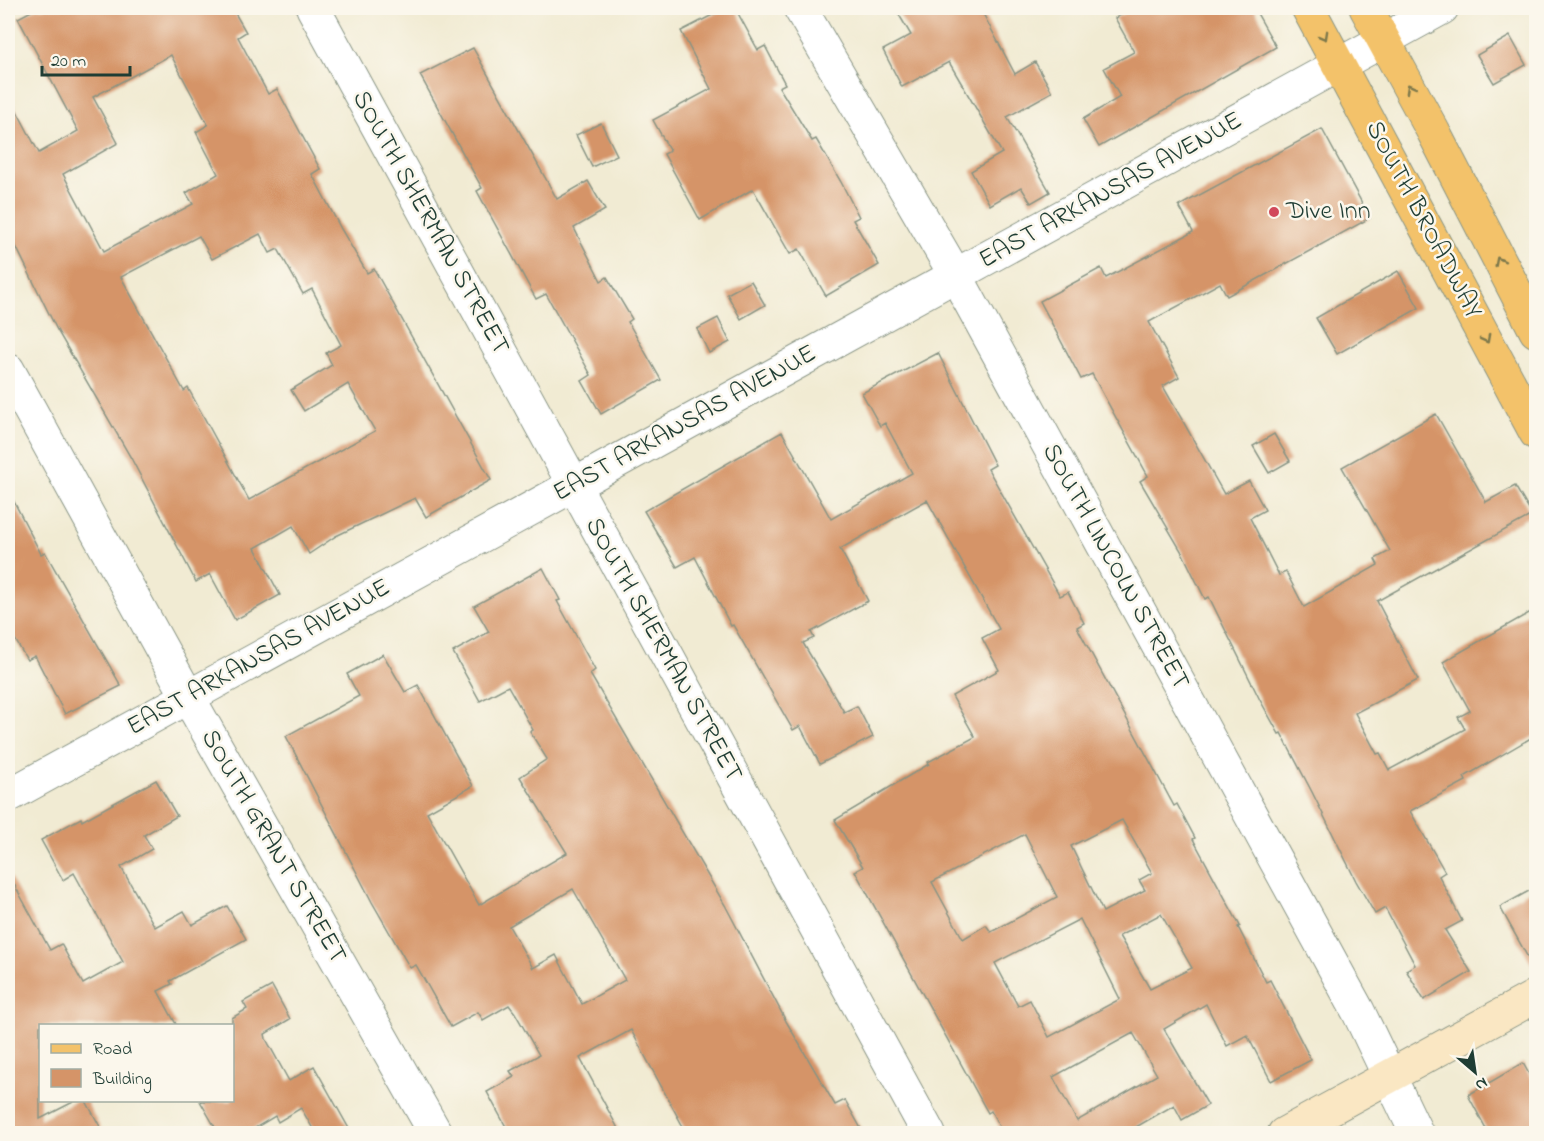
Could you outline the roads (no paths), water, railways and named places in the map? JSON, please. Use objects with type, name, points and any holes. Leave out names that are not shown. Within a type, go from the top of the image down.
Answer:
[{"type":"main road","name":"SOUTH BROADWAY","points":[[1308,8],[1362,53],[1536,331]]},
{"type":"main road","name":"SOUTH BROADWAY","points":[[1366,8],[1362,53],[1536,433]]},
{"type":"street","name":"SOUTH SHERMAN STREET","points":[[313,8],[929,1134]]},
{"type":"street","name":"SOUTH LINCOLN STREET","points":[[800,8],[956,276],[1358,1011],[1417,1134]]},
{"type":"street","name":"EAST ARKANSAS AVENUE","points":[[8,796],[1442,8]]},
{"type":"street","name":"SOUTH GRANT STREET","points":[[8,370],[188,697],[436,1134]]},
{"type":"street","points":[[1284,1134],[1536,996]]},
{"type":"place","name":"Dive Inn","points":[[1274,212]]}]
